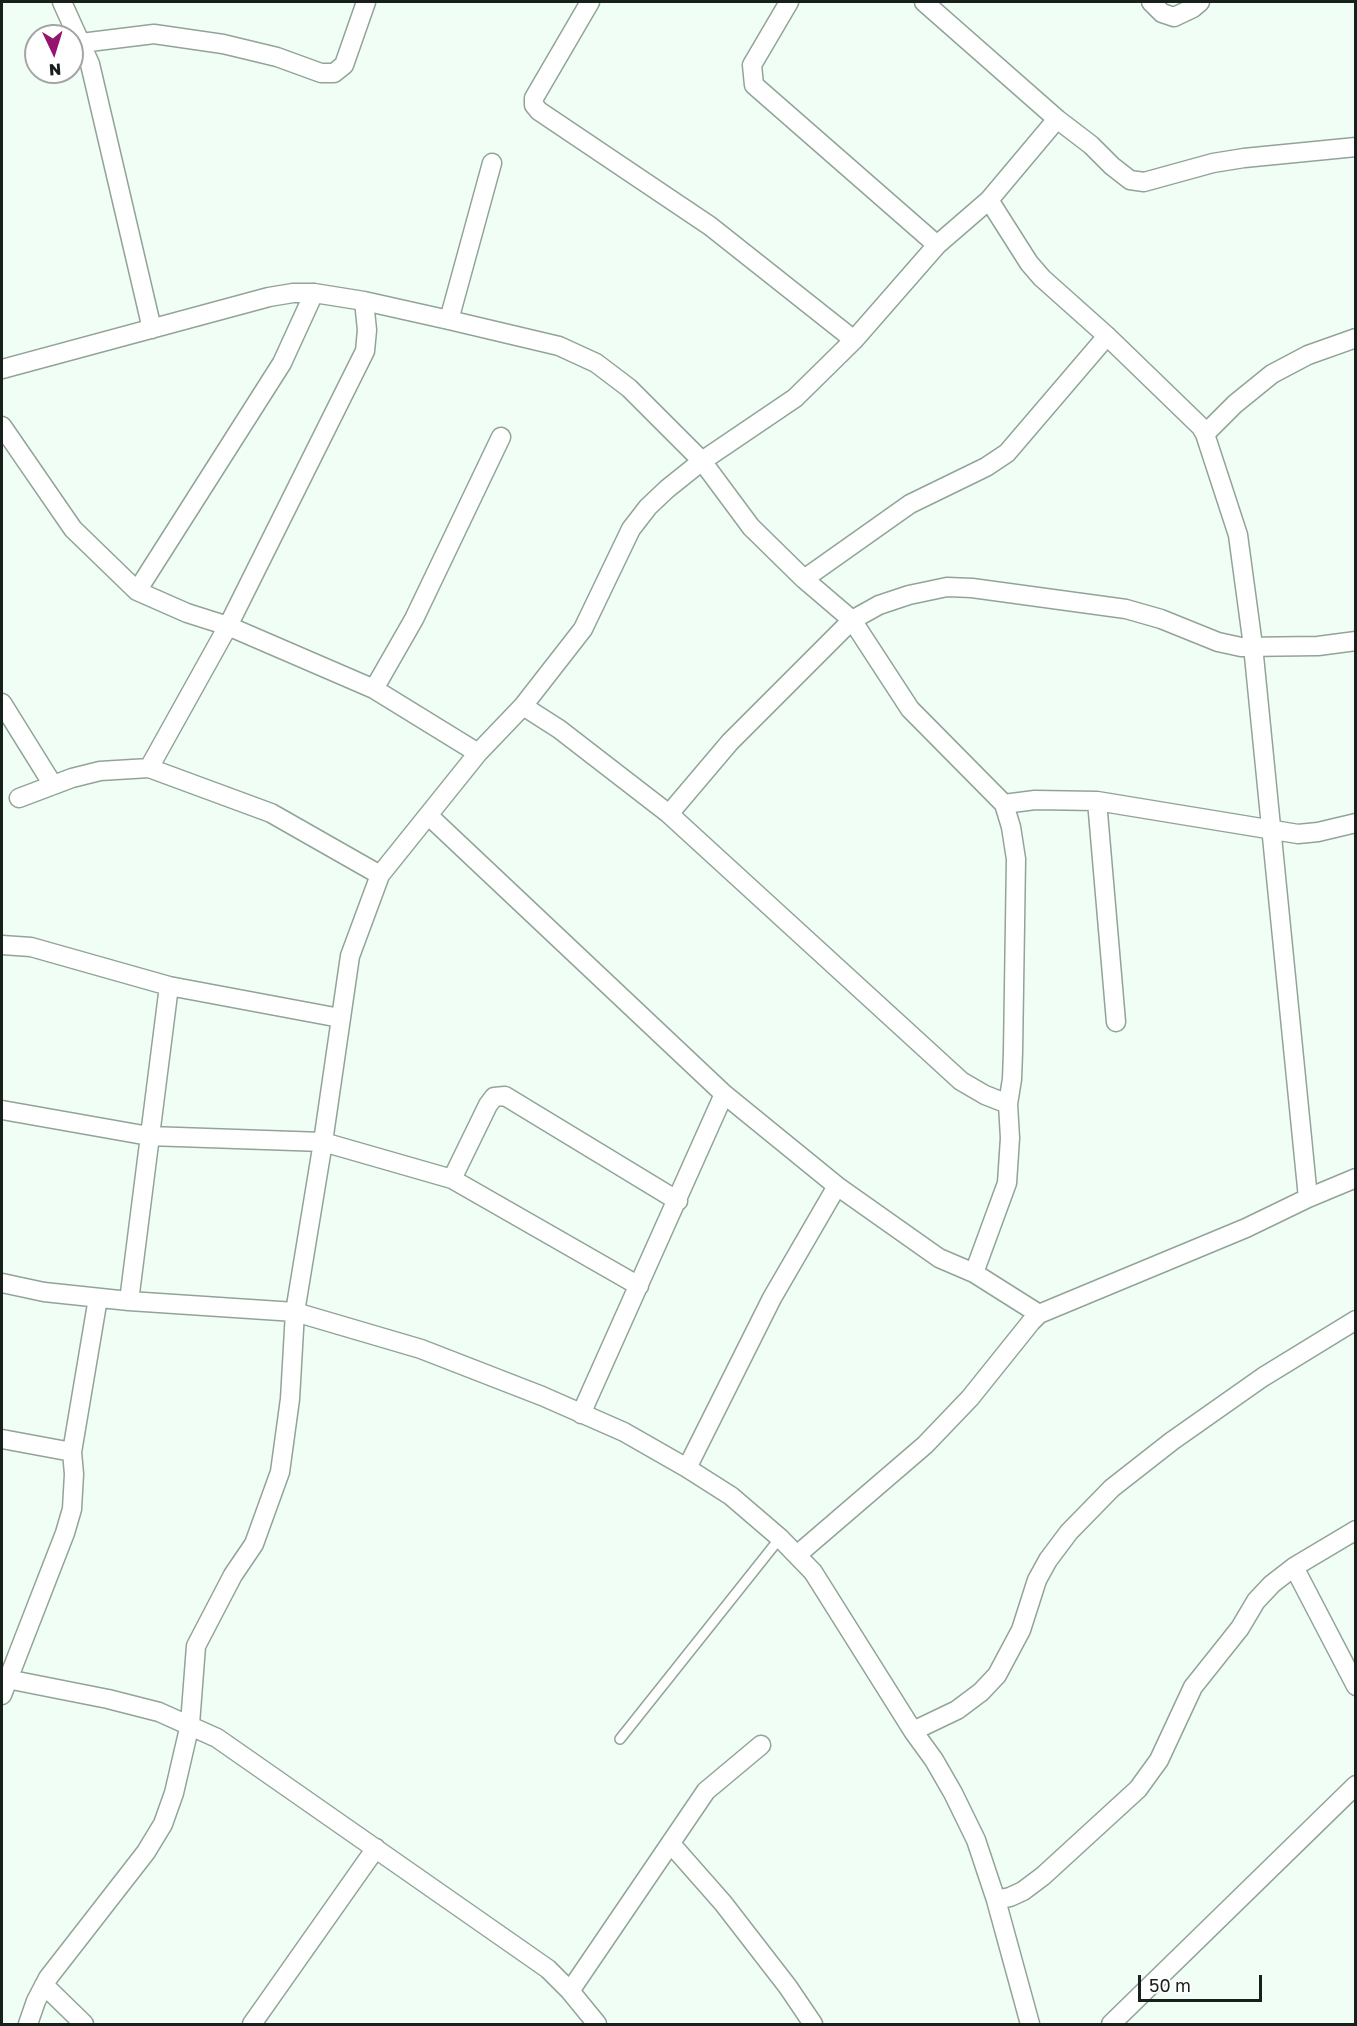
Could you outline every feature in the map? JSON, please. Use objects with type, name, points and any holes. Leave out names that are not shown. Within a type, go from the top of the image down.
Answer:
[{"type":"street","points":[[62,2],[72,24]]},
{"type":"street","points":[[84,43],[154,34],[223,44],[277,57],[321,73],[334,73],[344,65],[366,2]]},
{"type":"street","points":[[590,2],[534,98],[534,105],[539,111],[710,226],[854,340]]},
{"type":"street","points":[[789,2],[752,66],[754,85],[937,245]]},
{"type":"street","points":[[924,2],[1130,180],[1144,182],[1213,163],[1244,158],[1356,147]]},
{"type":"street","points":[[1151,2],[1162,13],[1174,17],[1194,8],[1200,2]]},
{"type":"street","points":[[84,50],[90,64],[152,329]]},
{"type":"street","points":[[28,2025],[44,1985],[146,1851],[163,1824],[174,1793],[190,1725],[196,1646],[233,1575],[254,1544],[280,1472],[290,1399],[295,1312],[350,956],[380,875],[478,753],[523,706],[583,629],[631,529],[648,507],[702,462],[795,398],[854,340],[937,245],[989,200],[1057,119]]},
{"type":"street","points":[[449,320],[492,163]]},
{"type":"street","points":[[989,200],[1029,263],[1042,278],[1107,336],[1200,427],[1205,434],[1238,535],[1253,646],[1308,1198]]},
{"type":"street","points":[[2,369],[269,297],[293,293],[314,293],[364,301],[559,346],[596,363],[629,388],[702,462],[751,526],[804,579],[852,620],[910,709],[1004,804],[1011,827],[1016,859],[1013,1052],[1008,1104],[1010,1138],[1007,1183],[974,1273]]},
{"type":"street","points":[[138,591],[282,363],[314,293]]},
{"type":"street","points":[[149,768],[228,626],[365,351],[367,330],[364,301]]},
{"type":"street","points":[[804,579],[910,504],[986,467],[1007,453],[1107,336]]},
{"type":"street","points":[[1205,434],[1235,404],[1272,374],[1308,355],[1356,338]]},
{"type":"street","points":[[2,426],[72,528],[138,591],[187,613],[228,626],[374,689],[478,753]]},
{"type":"street","points":[[374,689],[414,619],[501,437]]},
{"type":"street","points":[[669,814],[730,742],[852,620],[879,605],[909,596],[947,587],[972,588],[1126,609],[1161,619],[1229,645],[1318,646],[1356,641]]},
{"type":"street","points":[[2,703],[53,785]]},
{"type":"street","points":[[523,706],[559,729],[669,814],[961,1080],[985,1095],[1008,1104]]},
{"type":"street","points":[[19,798],[100,771],[149,768],[271,813],[380,875]]},
{"type":"street","points":[[1004,804],[1035,801],[1097,801],[1298,834],[1356,823]]},
{"type":"street","points":[[1097,801],[1116,1022]]},
{"type":"street","points":[[429,816],[724,1094],[837,1186],[939,1258],[974,1273],[1039,1314]]},
{"type":"street","points":[[2,945],[31,947],[169,986],[340,1018]]},
{"type":"street","points":[[129,1301],[169,986]]},
{"type":"street","points":[[580,1414],[678,1201],[724,1094]]},
{"type":"street","points":[[452,1179],[488,1105],[494,1097],[505,1096],[678,1201]]},
{"type":"street","points":[[2,1110],[149,1136],[323,1142],[452,1179],[639,1286]]},
{"type":"street","points":[[797,1555],[925,1445],[970,1398],[1030,1322],[1039,1314],[1246,1228],[1356,1178]]},
{"type":"street","points":[[687,1467],[772,1298],[837,1186]]},
{"type":"street","points":[[2,1283],[44,1292],[98,1298],[295,1312],[421,1349],[542,1396],[624,1432],[687,1467],[731,1496],[780,1538],[813,1572],[953,1793],[976,1840],[996,1900],[1030,2025]]},
{"type":"street","points":[[98,1298],[72,1452],[74,1474],[72,1509],[65,1533],[4,1684],[108,1699],[159,1712],[218,1738],[472,1918],[548,1969],[570,1990],[597,2025]]},
{"type":"street","points":[[913,1731],[957,1710],[998,1676],[1021,1630],[1037,1580],[1048,1560],[1069,1532],[1112,1488],[1172,1441],[1263,1377],[1356,1320]]},
{"type":"street","points":[[2,1439],[72,1452]]},
{"type":"street","points":[[996,1900],[1023,1891],[1044,1876],[1150,1775],[1193,1687],[1240,1628],[1256,1601],[1272,1584],[1294,1567],[1356,1530]]},
{"type":"street","points":[[1294,1567],[1356,1686]]},
{"type":"street","points":[[570,1990],[706,1791],[761,1745]]},
{"type":"street","points":[[1111,2025],[1356,1785]]},
{"type":"street","points":[[671,1844],[723,1903],[788,1988],[813,2025]]},
{"type":"street","points":[[260,2022],[376,1848]]},
{"type":"street","points":[[44,1985],[84,2025]]},
{"type":"lane","points":[[620,1739],[780,1538]]}]
